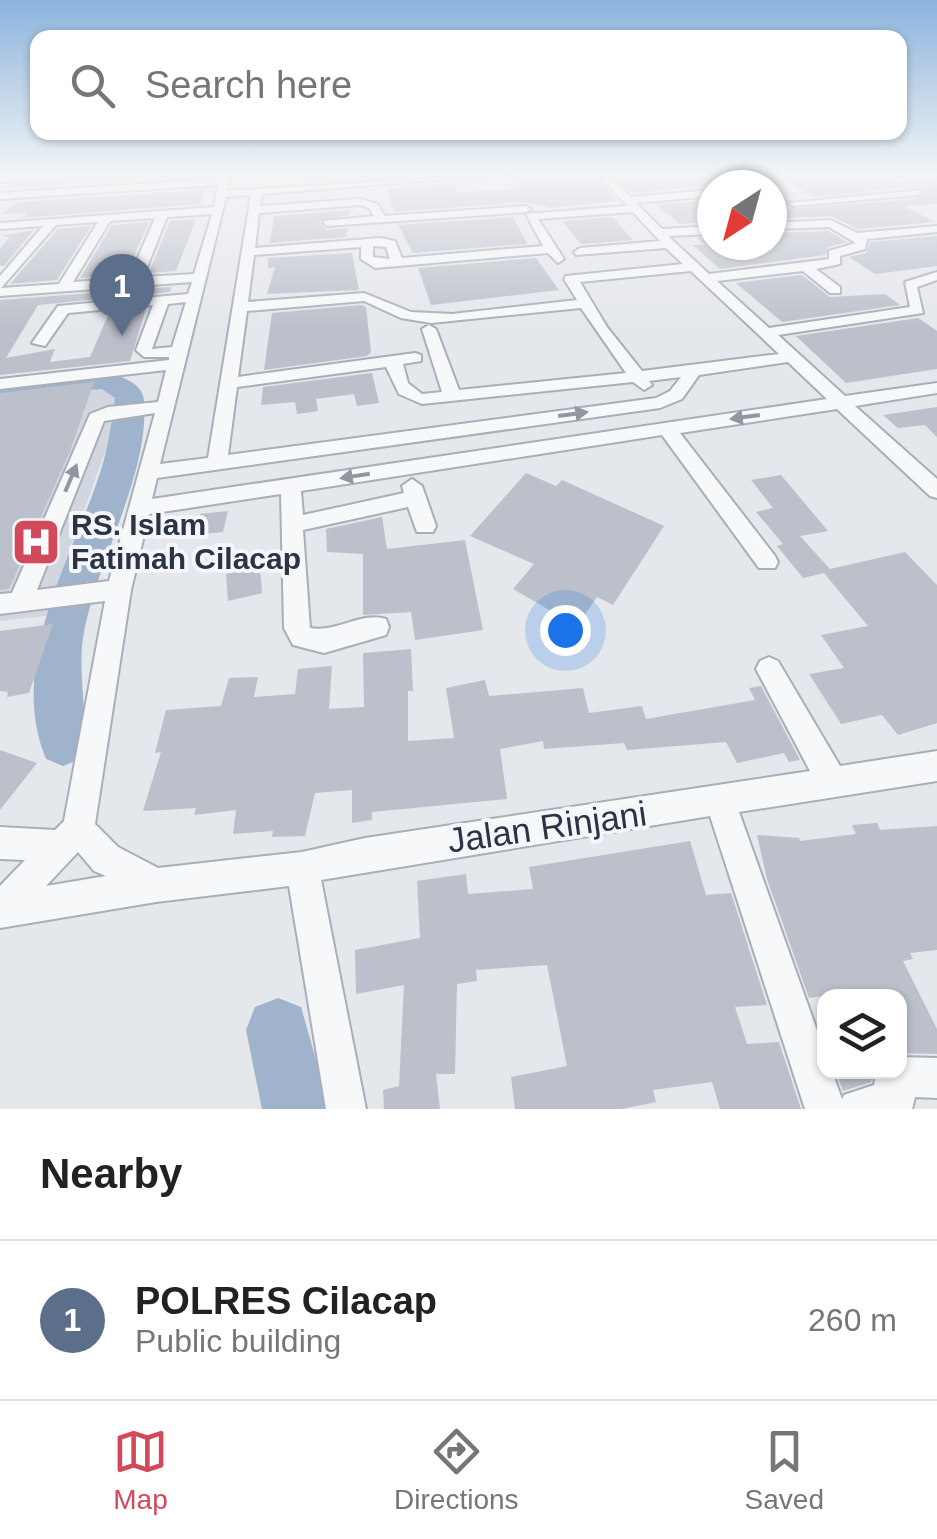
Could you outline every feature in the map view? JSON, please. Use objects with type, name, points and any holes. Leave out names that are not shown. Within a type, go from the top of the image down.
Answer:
[{"type":"street","points":[[0,226],[32,225]]},
{"type":"street","points":[[0,284],[50,225]]},
{"type":"street","points":[[64,288],[103,225]]},
{"type":"street","points":[[134,282],[158,225]]},
{"type":"street","points":[[0,911],[70,837],[104,591],[142,508],[177,358],[214,225]]},
{"type":"street","points":[[217,462],[253,225]]},
{"type":"street","points":[[535,225],[636,376],[660,402]]},
{"type":"street","points":[[651,225],[937,492]]},
{"type":"street","points":[[571,279],[806,267],[836,261],[834,254],[838,250],[864,245],[831,225]]},
{"type":"street","points":[[856,238],[937,230]]},
{"type":"street","points":[[540,233],[557,232]]},
{"type":"street","points":[[597,276],[576,248],[697,233]]},
{"type":"street","points":[[250,252],[367,242],[391,244],[398,263]]},
{"type":"street","points":[[367,242],[369,262],[552,250]]},
{"type":"street","points":[[806,267],[835,290]]},
{"type":"street","points":[[764,333],[918,310],[910,285],[937,276]]},
{"type":"street","points":[[0,292],[134,282],[199,287]]},
{"type":"street","points":[[40,343],[63,309],[162,300],[199,287]]},
{"type":"street","points":[[242,307],[364,297],[379,298],[401,314],[429,319],[586,303]]},
{"type":"street","points":[[162,300],[144,350],[177,358]]},
{"type":"street","points":[[429,329],[452,395]]},
{"type":"street","points":[[395,360],[396,377],[413,398],[694,371],[791,356]]},
{"type":"street","points":[[0,384],[177,358]]},
{"type":"street","points":[[227,383],[414,358]]},
{"type":"street","points":[[151,472],[660,402],[676,395],[694,371]]},
{"type":"street","points":[[142,508],[937,388]]},
{"type":"street","points":[[104,591],[21,601],[96,418],[116,411],[166,406]]},
{"type":"street","points":[[486,426],[496,453]]},
{"type":"street","points":[[667,429],[766,562]]},
{"type":"street","points":[[407,468],[424,526]]},
{"type":"street","points":[[290,486],[296,628],[302,638],[324,642],[377,628]]},
{"type":"street","points":[[291,525],[416,498]]},
{"type":"street","points":[[768,670],[832,782]]},
{"type":"street","name":"Jalan Rinjani","points":[[0,911],[156,884],[302,868],[365,854],[937,766]]},
{"type":"street","points":[[720,801],[825,1109]]},
{"type":"street","points":[[0,843],[70,837],[156,884]]},
{"type":"street","points":[[302,868],[346,1109]]},
{"type":"street","points":[[858,1109],[895,1100],[894,1077],[937,1078]]},
{"type":"shaded area","name":"RS. Islam Fatimah Cilacap","points":[[99,386],[112,390],[123,402],[46,616],[0,621],[0,399]]},
{"type":"building","points":[[112,225],[148,225],[126,274],[80,278]]},
{"type":"building","points":[[168,225],[194,225],[176,271],[149,273]]},
{"type":"building","points":[[273,225],[348,228],[346,237],[270,243]]},
{"type":"building","points":[[398,225],[517,225],[527,244],[413,253]]},
{"type":"building","points":[[565,225],[619,225],[633,240],[581,244]]},
{"type":"building","points":[[849,225],[905,225],[858,229]]},
{"type":"building","points":[[91,226],[57,280],[10,284],[58,229]]},
{"type":"building","points":[[34,230],[0,266],[0,249],[9,237],[0,236]]},
{"type":"building","points":[[828,231],[847,242],[828,247],[825,255],[720,269],[710,260],[787,260],[787,232]]},
{"type":"building","points":[[937,236],[937,266],[875,274],[849,257],[866,253],[870,242]]},
{"type":"building","points":[[352,253],[359,290],[267,294],[275,267],[268,268],[268,258]]},
{"type":"building","points":[[536,258],[559,290],[431,305],[418,268]]},
{"type":"building","points":[[802,275],[830,297],[885,294],[900,305],[782,322],[736,283]]},
{"type":"building","points":[[171,287],[170,292],[38,305],[6,358],[55,349],[50,362],[90,357],[109,313],[146,309],[130,361],[0,375],[0,300]]},
{"type":"building","points":[[366,307],[371,352],[367,356],[264,370],[272,313]]},
{"type":"building","points":[[918,318],[937,331],[937,369],[846,383],[796,336]]},
{"type":"building","points":[[372,373],[379,403],[357,406],[354,394],[316,399],[318,411],[297,414],[295,402],[261,405],[263,387]]},
{"type":"building","points":[[94,382],[70,451],[9,589],[0,590],[0,393]]},
{"type":"building","points":[[937,407],[937,437],[925,425],[898,428],[883,415]]},
{"type":"building","points":[[526,473],[556,486],[562,480],[664,526],[613,605],[597,597],[577,626],[513,589],[534,564],[470,536]]},
{"type":"building","points":[[781,475],[828,531],[800,536],[830,569],[905,552],[937,585],[937,723],[898,735],[882,715],[841,724],[809,674],[844,668],[821,635],[868,626],[824,573],[803,578],[777,546],[783,544],[756,512],[773,508],[751,480]]},
{"type":"building","points":[[228,511],[223,532],[195,535],[200,514]]},
{"type":"building","points":[[382,517],[387,549],[465,540],[483,630],[415,640],[411,612],[363,615],[363,554],[327,552],[326,529]]},
{"type":"building","points":[[260,566],[262,593],[228,601],[226,574]]},
{"type":"building","points":[[53,624],[29,693],[7,697],[8,692],[0,691],[0,631]]},
{"type":"building","points":[[411,649],[413,691],[408,691],[408,741],[454,738],[446,688],[485,680],[489,696],[583,688],[589,713],[642,706],[646,719],[755,700],[749,688],[761,686],[800,760],[789,762],[784,753],[737,763],[726,742],[627,750],[624,743],[544,749],[543,741],[500,749],[507,799],[372,812],[372,820],[352,823],[352,790],[315,793],[305,836],[272,837],[273,831],[233,834],[236,810],[194,815],[196,808],[143,811],[161,752],[155,753],[166,710],[221,706],[229,678],[258,677],[254,697],[295,694],[298,669],[332,666],[329,709],[364,707],[363,653]]},
{"type":"building","points":[[0,750],[37,763],[0,810]]},
{"type":"building","points":[[877,823],[880,830],[937,826],[937,950],[910,953],[913,959],[903,961],[937,1029],[937,1054],[907,1053],[907,989],[817,989],[817,997],[809,998],[767,879],[757,835],[800,841],[856,834],[852,825]]},
{"type":"building","points":[[690,841],[706,895],[731,893],[767,1005],[735,1007],[747,1044],[779,1042],[801,1109],[720,1109],[712,1082],[653,1090],[656,1102],[622,1109],[515,1109],[511,1077],[567,1066],[547,965],[476,970],[477,981],[457,984],[455,1074],[436,1074],[440,1109],[384,1109],[383,1090],[399,1086],[404,985],[356,994],[355,950],[420,938],[417,881],[466,874],[468,894],[533,889],[529,867]]},
{"type":"building","points":[[839,1079],[871,1079],[871,1082],[843,1091]]},
{"type":"waterway","points":[[0,388],[104,380],[119,385],[130,397],[117,470],[79,577],[62,639],[58,706],[63,742]]},
{"type":"waterway","points":[[278,1030],[296,1109]]},
{"type":"place","name":"POLRES Cilacap","points":[[122,336]]},
{"type":"place","name":"RS. Islam Fatimah Cilacap","points":[[36,542]]}]
